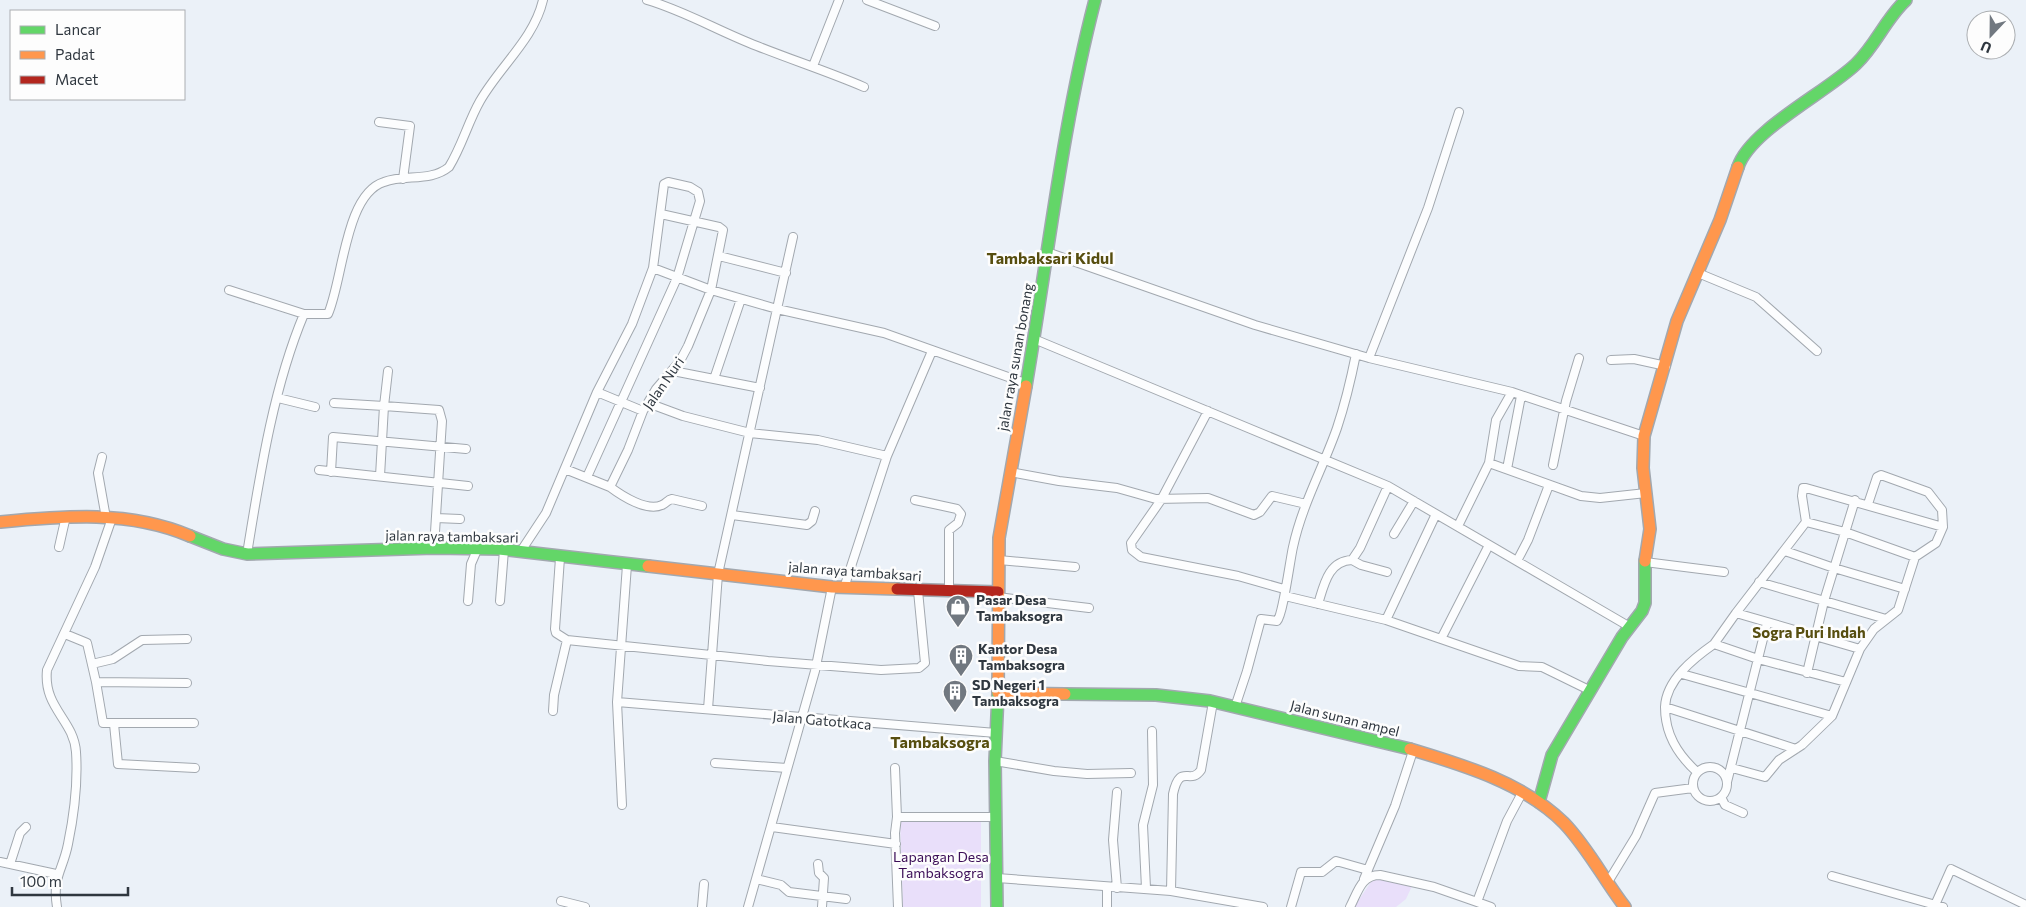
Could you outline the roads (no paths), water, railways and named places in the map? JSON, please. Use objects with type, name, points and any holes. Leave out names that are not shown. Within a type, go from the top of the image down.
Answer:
[{"type":"street","points":[[228,290],[304,314],[328,314],[350,233],[362,199],[369,189],[384,181],[441,174],[449,167],[480,102],[503,66],[532,32],[540,16],[543,0]]},
{"type":"street","points":[[647,0],[673,9],[757,47],[813,66],[864,87]]},
{"type":"street","points":[[813,66],[839,0]]},
{"type":"street","points":[[867,0],[935,26]]},
{"type":"street","name":"jalan raya sunan bonang","points":[[997,907],[995,760],[998,693],[999,538],[1034,339],[1065,131],[1079,61],[1095,0]]},
{"type":"street","points":[[1539,802],[1552,755],[1589,690],[1645,604],[1645,562],[1650,529],[1643,468],[1644,436],[1652,402],[1666,366],[1677,321],[1720,220],[1740,161],[1748,148],[1856,64],[1870,48],[1897,8],[1906,0]]},
{"type":"street","points":[[1369,358],[1428,208],[1459,112]]},
{"type":"street","points":[[379,122],[410,126],[403,179]]},
{"type":"street","points":[[522,551],[546,513],[597,392],[632,324],[653,268],[662,214],[664,184],[672,182],[690,187],[700,194],[677,278],[587,477]]},
{"type":"street","points":[[662,214],[694,221]]},
{"type":"street","name":"Jalan Nuri","points":[[610,487],[628,450],[643,411],[656,389],[673,371],[688,346],[711,290],[723,230],[719,227],[694,221]]},
{"type":"street","points":[[708,709],[718,574],[793,237]]},
{"type":"street","points":[[1047,252],[1249,323],[1369,358],[1512,392],[1644,436]]},
{"type":"street","points":[[719,256],[786,273]]},
{"type":"street","points":[[653,268],[711,290],[777,309],[884,332],[932,351],[1025,383]]},
{"type":"street","points":[[1698,273],[1756,297],[1817,351]]},
{"type":"street","points":[[714,380],[741,299]]},
{"type":"street","points":[[247,554],[262,469],[278,398],[291,346],[304,314]]},
{"type":"street","points":[[1034,339],[1388,486],[1630,627]]},
{"type":"street","points":[[748,907],[838,587],[887,456],[932,351]]},
{"type":"street","points":[[1235,706],[1261,619],[1279,620],[1306,504],[1325,459],[1347,396],[1356,354]]},
{"type":"street","points":[[1553,465],[1564,410],[1579,358]]},
{"type":"street","points":[[1611,360],[1634,359],[1666,366]]},
{"type":"street","points":[[380,476],[388,371]]},
{"type":"street","points":[[673,371],[760,388]]},
{"type":"street","points":[[597,392],[643,411]]},
{"type":"street","points":[[1458,526],[1489,463],[1496,420],[1512,392]]},
{"type":"street","points":[[1507,469],[1521,396]]},
{"type":"street","points":[[278,398],[315,407]]},
{"type":"street","points":[[334,403],[438,410],[442,420],[434,548]]},
{"type":"street","points":[[648,403],[683,416],[750,433],[818,440],[887,456]]},
{"type":"street","points":[[1208,411],[1161,500],[1131,543],[1132,550],[1137,555],[1238,576],[1340,611],[1386,620],[1518,666],[1542,667],[1589,690]]},
{"type":"street","points":[[331,472],[333,437],[466,449]]},
{"type":"street","points":[[57,907],[56,874],[68,846],[76,758],[73,739],[50,700],[46,680],[51,658],[65,634],[96,568],[109,518],[98,473],[102,457]]},
{"type":"street","points":[[1489,463],[1549,485],[1592,498],[1646,492]]},
{"type":"street","points":[[565,469],[610,487],[630,500],[643,504],[660,505],[672,499],[702,506]]},
{"type":"street","points":[[319,470],[468,486]]},
{"type":"street","points":[[1010,472],[1117,488],[1161,500],[1208,498],[1254,515],[1260,512],[1272,496],[1306,504]]},
{"type":"street","points":[[1732,768],[1765,777],[1779,760],[1796,749],[1832,716],[1860,649],[1874,629],[1898,610],[1915,557],[1936,542],[1944,527],[1942,510],[1933,497],[1921,488],[1882,475],[1877,477],[1868,504]]},
{"type":"street","points":[[1517,561],[1528,540],[1549,485]]},
{"type":"street","points":[[1352,560],[1360,548],[1388,486]]},
{"type":"street","points":[[1697,772],[1677,750],[1670,737],[1665,707],[1673,683],[1701,653],[1714,644],[1806,522],[1802,496],[1803,488],[1855,500],[1944,527]]},
{"type":"street","points":[[914,500],[957,509],[961,514],[958,523],[949,530],[949,591]]},
{"type":"street","points":[[1807,673],[1824,601],[1855,500]]},
{"type":"street","points":[[1394,534],[1414,501]]},
{"type":"street","points":[[732,515],[807,525],[812,521],[815,511]]},
{"type":"street","points":[[1386,620],[1436,514]]},
{"type":"street","points":[[59,548],[66,516]]},
{"type":"street","name":"jalan raya tambaksari","points":[[0,522],[66,516],[109,518],[158,524],[213,547],[228,552],[247,554],[434,548],[504,550],[522,551],[560,558],[576,557],[627,565],[838,587],[998,594]]},
{"type":"street","points":[[436,518],[460,520]]},
{"type":"street","points":[[1806,522],[1845,532],[1915,557]]},
{"type":"street","points":[[1441,640],[1489,544]]},
{"type":"street","points":[[468,601],[471,564],[477,550]]},
{"type":"street","points":[[500,601],[504,550]]},
{"type":"street","points":[[1785,551],[1905,589]]},
{"type":"street","points":[[560,558],[556,633],[567,640],[711,656],[881,670],[922,667],[925,663],[918,591]]},
{"type":"street","points":[[999,560],[1075,567]]},
{"type":"street","points":[[1318,604],[1325,580],[1339,562],[1352,560],[1361,565],[1387,572]]},
{"type":"street","points":[[1645,562],[1724,572]]},
{"type":"street","points":[[622,805],[617,702],[627,565]]},
{"type":"street","points":[[1759,582],[1886,619]]},
{"type":"street","points":[[998,594],[1089,608]]},
{"type":"street","points":[[1736,613],[1860,649]]},
{"type":"street","points":[[1697,772],[1693,788],[1695,794],[1710,801],[1721,797],[1725,793],[1767,623]]},
{"type":"street","points":[[65,634],[87,643],[96,682],[101,721],[114,724],[194,722]]},
{"type":"street","points":[[92,664],[113,659],[142,640],[187,639]]},
{"type":"street","points":[[553,711],[554,695],[567,640]]},
{"type":"street","points":[[1714,644],[1758,660],[1846,682]]},
{"type":"street","points":[[1682,674],[1832,716]]},
{"type":"street","points":[[96,682],[187,683]]},
{"type":"street","name":"Jalan sunan ampel","points":[[998,693],[1117,693],[1178,697],[1235,706],[1413,751],[1490,778],[1539,802],[1570,829],[1625,907]]},
{"type":"street","name":"Jalan Gatotkaca","points":[[617,702],[802,719],[996,733]]},
{"type":"street","points":[[1171,891],[1173,794],[1176,780],[1180,777],[1195,775],[1201,770],[1213,702]]},
{"type":"street","points":[[1665,707],[1796,749]]},
{"type":"street","points":[[114,724],[118,764],[195,768]]},
{"type":"street","points":[[1146,888],[1143,825],[1154,779],[1152,731]]},
{"type":"street","points":[[1350,907],[1395,806],[1413,751]]},
{"type":"street","points":[[995,760],[1054,771],[1087,774],[1131,773]]},
{"type":"street","points":[[715,763],[787,768]]},
{"type":"street","points":[[1697,772],[1712,766],[1722,772],[1727,782]]},
{"type":"street","points":[[895,768],[898,907]]},
{"type":"street","points":[[1609,884],[1636,836],[1655,794],[1693,788]]},
{"type":"street","points":[[1117,792],[1113,840],[1117,888]]},
{"type":"street","points":[[1477,902],[1507,821],[1522,793]]},
{"type":"street","points":[[1721,797],[1725,805],[1743,813]]},
{"type":"street","points":[[897,816],[997,817]]},
{"type":"street","points":[[10,864],[16,841],[26,827]]},
{"type":"street","points":[[772,827],[896,844]]},
{"type":"street","points":[[1291,907],[1301,872],[1322,872],[1336,861],[1368,870]]},
{"type":"street","points":[[0,862],[56,874]]},
{"type":"street","points":[[818,864],[818,874],[824,878],[822,907]]},
{"type":"street","points":[[1832,876],[1933,905],[1951,869],[2026,905]]},
{"type":"street","points":[[1364,879],[1380,874],[1434,888],[1491,907]]},
{"type":"street","points":[[997,878],[1107,888],[1146,888],[1262,907]]},
{"type":"street","points":[[756,879],[781,885],[789,892],[846,899]]},
{"type":"street","points":[[702,907],[704,884]]},
{"type":"street","points":[[1107,888],[1107,907]]},
{"type":"street","points":[[561,901],[585,907]]},
{"type":"place","name":"Pasar Desa Tambaksogra","points":[[958,628]]},
{"type":"place","name":"Kantor Desa Tambaksogra","points":[[961,677]]},
{"type":"place","name":"SD Negeri 1 Tambaksogra","points":[[955,713]]},
{"type":"district","name":"Tambaksari Kidul","points":[[1050,257]]},
{"type":"district","name":"Sogra Puri Indah","points":[[1809,632]]},
{"type":"district","name":"Tambaksogra","points":[[940,741]]},
{"type":"park label","name":"Lapangan Desa Tambaksogra","points":[[941,864]]}]
